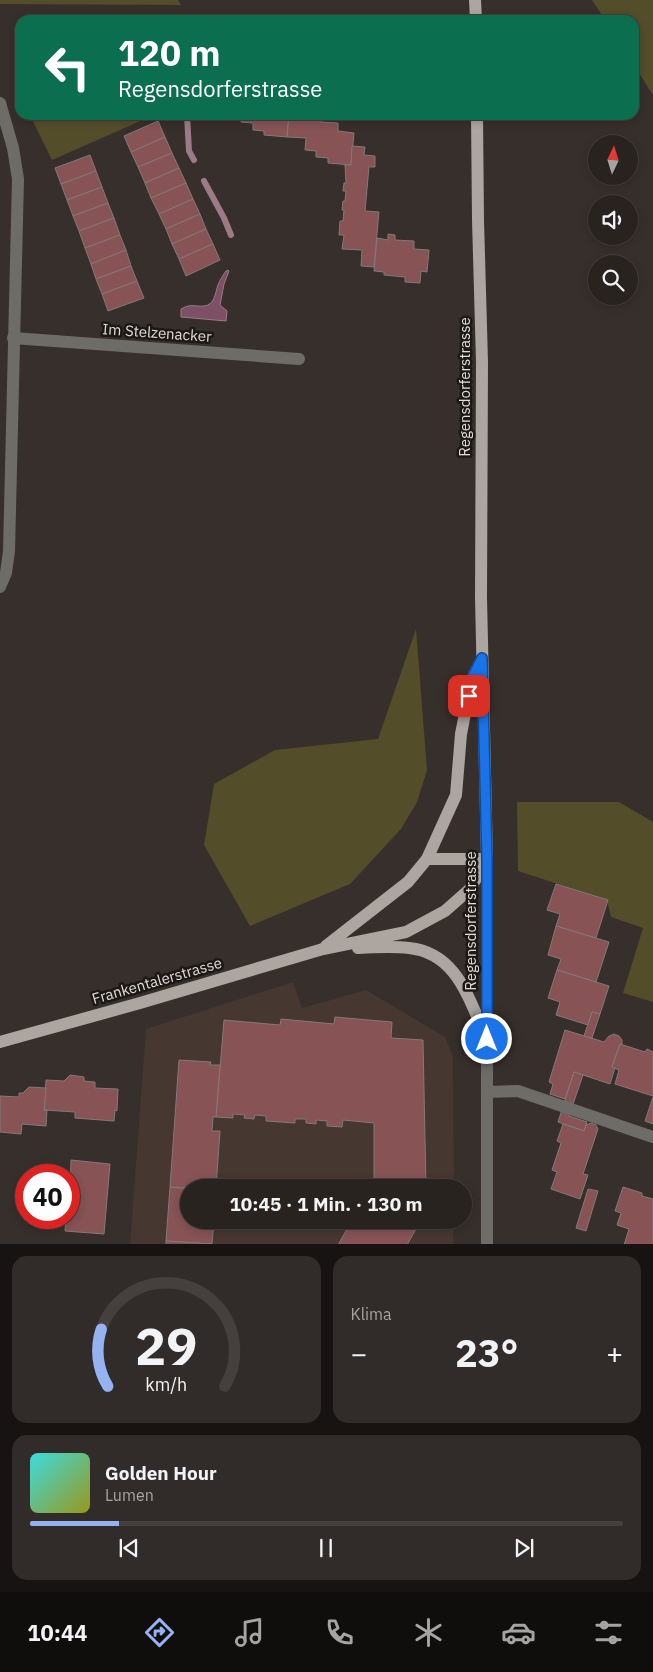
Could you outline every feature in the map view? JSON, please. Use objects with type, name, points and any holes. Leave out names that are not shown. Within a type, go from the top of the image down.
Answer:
[{"type":"main road","points":[[475,0],[476,15]]},
{"type":"main road","name":"Regensdorferstrasse","points":[[476,120],[482,362],[482,658],[487,859]]},
{"type":"main road","name":"Regensdorferstrasse","points":[[427,859],[456,795],[461,734],[472,678],[482,658]]},
{"type":"main road","points":[[427,859],[487,859]]},
{"type":"main road","name":"Frankentalerstrasse","points":[[323,949],[408,882],[427,859]]},
{"type":"main road","name":"Frankentalerstrasse","points":[[0,1042],[323,949],[406,932],[445,911],[470,889],[487,859]]},
{"type":"main road","points":[[323,949],[409,948],[426,951],[440,958],[451,968],[461,983],[487,1039]]},
{"type":"street","points":[[0,103],[13,148],[18,179],[9,551],[6,573],[0,587]]},
{"type":"street","name":"Im Stelzenacker","points":[[14,338],[299,359]]},
{"type":"street","name":"Regensdorferstrasse","points":[[487,859],[488,1244]]},
{"type":"street","points":[[0,1035],[20,1036]]},
{"type":"street","points":[[487,1092],[518,1091],[653,1136]]},
{"type":"shaded area","points":[[0,0],[178,0],[181,5],[0,4]]},
{"type":"shaded area","points":[[592,0],[653,0],[653,95],[639,73],[639,15],[602,15]]},
{"type":"shaded area","points":[[32,120],[143,120],[52,160]]},
{"type":"shaded area","points":[[228,270],[220,305],[227,311],[226,321],[181,317],[181,309],[185,307],[204,306],[210,303],[214,298],[221,279]]},
{"type":"shaded area","points":[[416,629],[427,770],[417,802],[401,829],[350,884],[250,926],[204,845],[214,784],[275,750],[378,739]]},
{"type":"shaded area","points":[[517,802],[619,802],[653,822],[653,1002],[623,993],[643,928],[611,917],[607,900],[518,871]]},
{"type":"shaded area","points":[[293,982],[302,1008],[366,990],[445,1037],[453,1057],[454,1179],[180,1179],[180,1229],[454,1229],[453,1244],[130,1244],[146,1029]]},
{"type":"building","points":[[241,120],[289,120],[287,137],[264,135],[264,131],[253,130],[253,123],[241,122]]},
{"type":"building","points":[[289,120],[321,120],[321,122],[338,123],[338,131],[354,133],[351,165],[328,163],[328,158],[316,157],[316,151],[305,150],[306,138],[287,137]]},
{"type":"building","points":[[158,121],[165,137],[131,152],[124,136]]},
{"type":"building","points":[[165,137],[172,153],[138,167],[131,152]]},
{"type":"building","points":[[352,146],[365,147],[364,155],[375,156],[375,167],[369,167],[365,211],[379,212],[374,267],[361,266],[362,250],[342,249],[344,235],[339,235],[340,221],[343,221],[344,210],[342,210],[346,191],[343,191],[344,183],[346,183],[345,165],[351,165]]},
{"type":"building","points":[[172,153],[179,168],[145,183],[138,167]]},
{"type":"building","points":[[90,155],[96,171],[61,184],[55,168]]},
{"type":"building","points":[[179,168],[186,183],[151,198],[145,183]]},
{"type":"building","points":[[96,171],[102,187],[67,200],[61,184]]},
{"type":"building","points":[[186,183],[193,199],[159,214],[151,198]]},
{"type":"building","points":[[102,187],[108,203],[73,216],[67,200]]},
{"type":"building","points":[[193,199],[200,214],[166,229],[159,214]]},
{"type":"building","points":[[108,203],[114,218],[79,231],[73,216]]},
{"type":"building","points":[[200,214],[206,229],[172,244],[166,229]]},
{"type":"building","points":[[114,218],[120,235],[85,248],[79,231]]},
{"type":"building","points":[[206,229],[213,244],[179,259],[172,244]]},
{"type":"building","points":[[388,234],[395,235],[395,240],[414,241],[414,249],[429,250],[427,272],[421,271],[420,283],[405,282],[405,277],[384,275],[384,272],[374,271],[377,238],[388,240]]},
{"type":"building","points":[[120,235],[126,250],[91,264],[85,248]]},
{"type":"building","points":[[213,244],[220,260],[186,276],[179,259]]},
{"type":"building","points":[[126,250],[131,266],[96,279],[91,264]]},
{"type":"building","points":[[131,266],[137,281],[102,294],[96,279]]},
{"type":"building","points":[[137,281],[144,298],[108,311],[102,294]]},
{"type":"building","points":[[556,884],[608,900],[596,938],[556,926],[560,914],[547,910]]},
{"type":"building","points":[[556,926],[609,942],[596,982],[557,970],[561,959],[548,955]]},
{"type":"building","points":[[557,970],[609,986],[600,1014],[592,1012],[588,1025],[556,1015],[560,1002],[548,998]]},
{"type":"building","points":[[592,1012],[600,1014],[592,1038],[584,1036]]},
{"type":"building","points":[[335,1017],[392,1022],[391,1038],[423,1040],[426,1179],[374,1179],[374,1123],[343,1120],[342,1127],[327,1126],[327,1121],[316,1120],[316,1124],[306,1123],[306,1119],[295,1119],[295,1123],[266,1121],[266,1116],[255,1115],[254,1119],[244,1118],[245,1115],[233,1114],[233,1118],[216,1117],[224,1020],[280,1025],[281,1019],[334,1024]]},
{"type":"building","points":[[565,1030],[604,1042],[609,1036],[614,1034],[619,1036],[622,1044],[620,1044],[612,1067],[615,1068],[610,1084],[574,1072],[565,1099],[550,1094],[553,1084],[549,1082]]},
{"type":"building","points":[[620,1044],[645,1052],[647,1049],[653,1052],[653,1096],[615,1084],[619,1070],[612,1067]]},
{"type":"building","points":[[179,1060],[211,1062],[210,1065],[220,1065],[216,1117],[213,1117],[212,1131],[220,1131],[217,1179],[180,1179],[180,1187],[170,1187]]},
{"type":"building","points":[[574,1072],[583,1075],[569,1116],[587,1122],[584,1131],[558,1122]]},
{"type":"building","points":[[70,1075],[84,1077],[84,1081],[95,1082],[95,1088],[118,1089],[117,1111],[115,1110],[114,1121],[75,1118],[75,1112],[44,1110],[46,1080],[64,1081]]},
{"type":"building","points":[[29,1087],[46,1088],[44,1110],[47,1110],[46,1126],[22,1124],[21,1134],[0,1132],[0,1096],[19,1097],[19,1093],[23,1093]]},
{"type":"building","points":[[653,1097],[653,1124],[645,1121]]},
{"type":"building","points":[[591,1123],[596,1125],[598,1129],[583,1174],[588,1175],[580,1199],[551,1189],[557,1172],[552,1170],[561,1143],[557,1141],[563,1124],[584,1131],[586,1125]]},
{"type":"building","points":[[71,1160],[110,1164],[104,1234],[65,1231],[65,1229],[80,1229],[80,1164],[71,1164]]},
{"type":"building","points":[[170,1187],[180,1188],[180,1229],[213,1229],[212,1244],[166,1241]]},
{"type":"building","points":[[623,1187],[653,1199],[653,1244],[624,1244],[629,1229],[617,1225],[621,1213],[615,1211]]},
{"type":"building","points":[[588,1189],[598,1191],[586,1231],[576,1228]]},
{"type":"building","points":[[347,1229],[416,1229],[408,1244],[339,1244]]},
{"type":"building","points":[[166,1241],[212,1244],[166,1244]]},
{"type":"waterway","points":[[187,120],[189,151],[194,160]]},
{"type":"waterway","points":[[204,181],[231,235]]},
{"type":"route","points":[[469,696],[472,678],[482,658],[487,859],[487,1039]]}]
